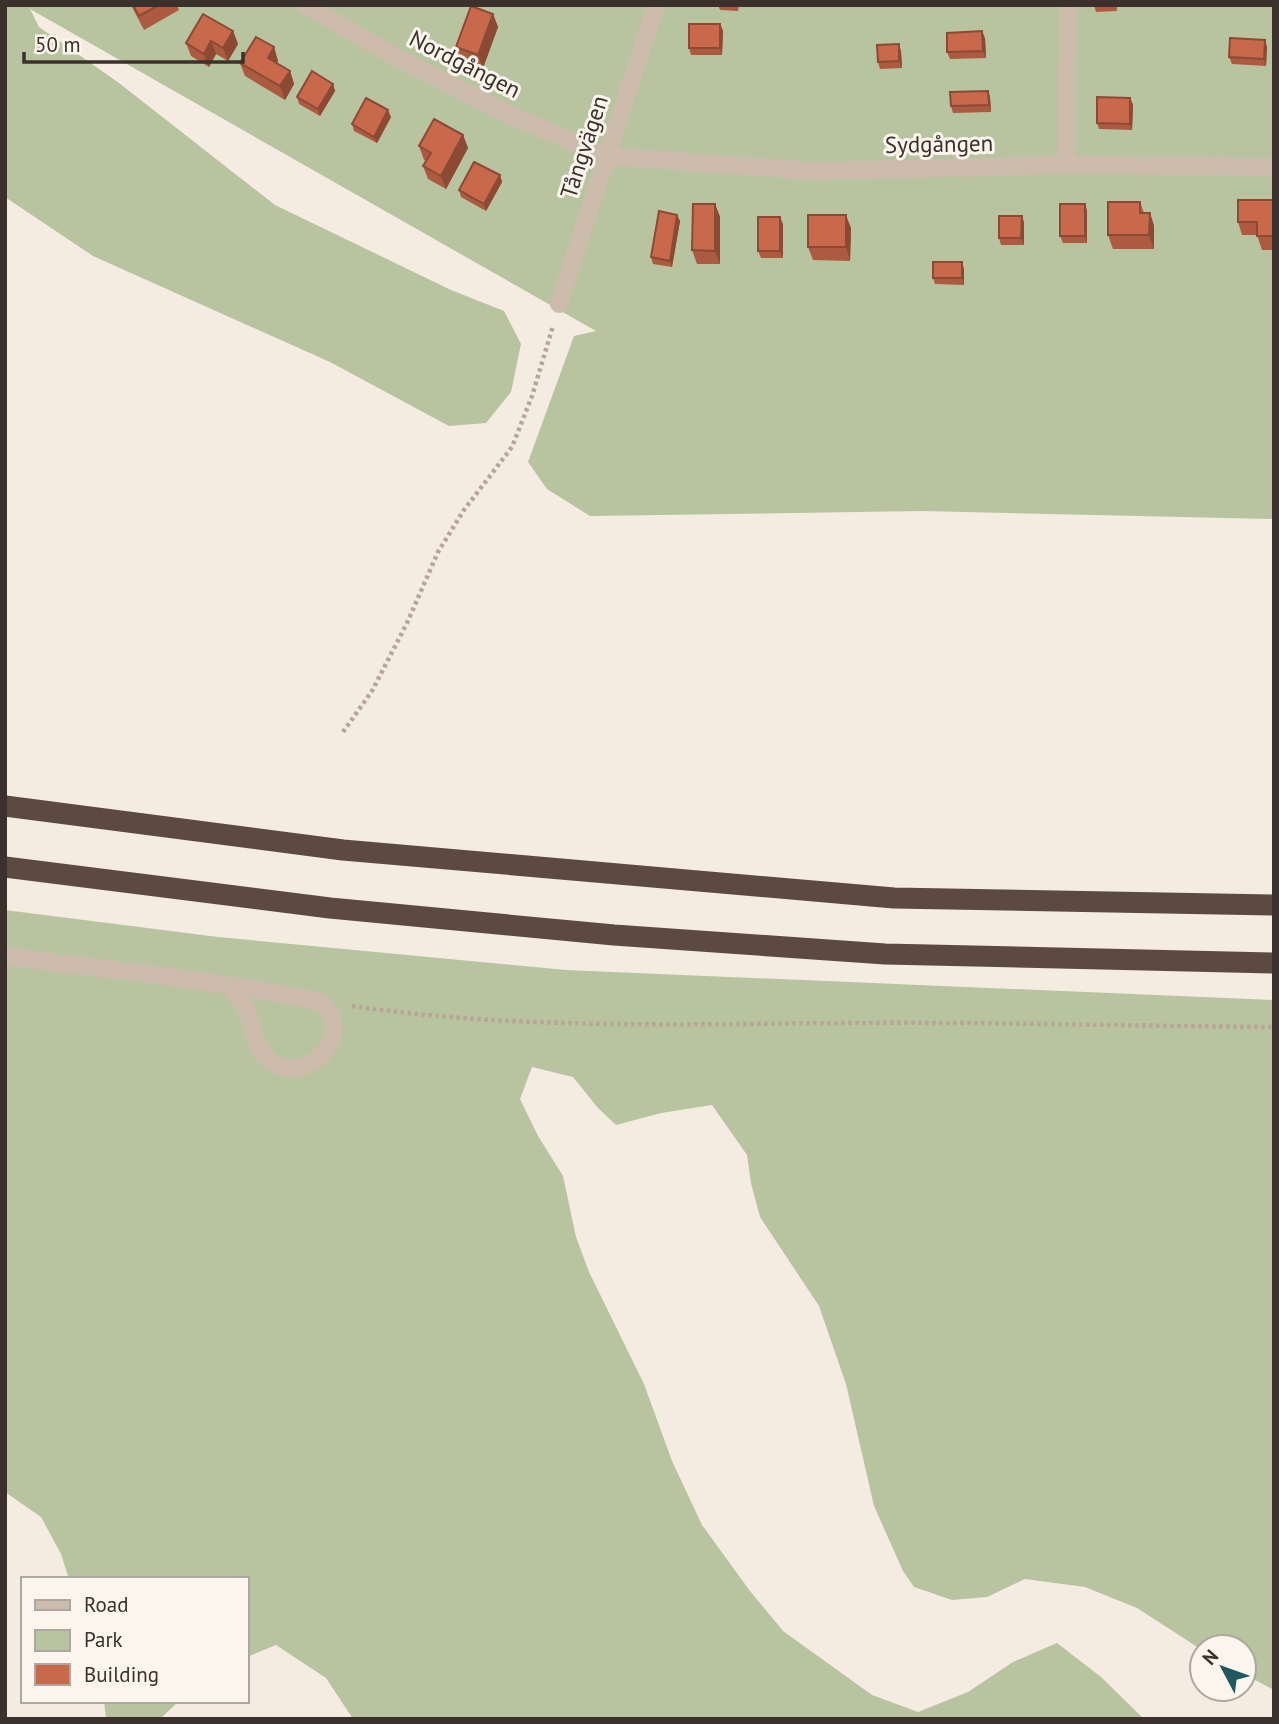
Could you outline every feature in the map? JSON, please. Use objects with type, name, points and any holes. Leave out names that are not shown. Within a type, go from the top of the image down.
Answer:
[{"type":"highway","points":[[5,806],[343,850],[894,898],[1274,905]]},
{"type":"highway","points":[[5,867],[330,908],[614,935],[885,954],[1274,963]]},
{"type":"street","name":"Nordgången","points":[[306,5],[392,55],[512,116],[606,156]]},
{"type":"street","name":"Tångvägen","points":[[559,304],[656,5]]},
{"type":"street","points":[[1066,165],[1068,5]]},
{"type":"street","name":"Sydgången","points":[[606,156],[813,171],[1066,165],[1274,167]]},
{"type":"street","points":[[5,956],[228,986],[280,993],[321,1002],[332,1016],[333,1030],[327,1047],[315,1062],[300,1068],[285,1070],[266,1059],[256,1042],[243,1003],[228,986]]},
{"type":"path","points":[[343,732],[372,691],[445,541],[464,510],[512,447],[531,396],[559,304]]},
{"type":"path","points":[[321,1002],[480,1021],[625,1024],[936,1022],[1274,1027]]},
{"type":"green space","points":[[5,5],[1274,5],[1274,519],[922,511],[590,516],[547,489],[528,462],[574,336],[596,331],[30,9],[39,27],[119,83],[275,205],[451,290],[504,311],[521,344],[511,392],[486,423],[449,426],[330,362],[93,256],[5,197]]},
{"type":"green space","points":[[5,910],[218,937],[566,970],[1274,1000],[1274,1690],[1258,1681],[1258,1633],[1188,1633],[1188,1641],[1137,1608],[1085,1587],[1025,1579],[987,1597],[952,1600],[914,1587],[903,1571],[874,1506],[846,1384],[819,1306],[760,1217],[747,1155],[712,1105],[661,1113],[616,1125],[573,1077],[532,1067],[520,1099],[538,1136],[563,1176],[576,1237],[589,1272],[644,1384],[672,1461],[702,1525],[783,1631],[872,1695],[918,1712],[968,1692],[1013,1662],[1057,1643],[1101,1677],[1144,1719],[353,1719],[326,1678],[276,1645],[248,1657],[248,1577],[68,1577],[61,1554],[41,1517],[5,1492]]},
{"type":"green space","points":[[104,1703],[177,1703],[160,1719],[106,1719]]},
{"type":"building","points":[[133,5],[159,5],[139,16]]},
{"type":"building","points":[[471,6],[493,14],[478,55],[456,47]]},
{"type":"building","points":[[203,14],[233,31],[223,48],[211,41],[204,54],[186,43]]},
{"type":"building","points":[[689,24],[720,24],[720,48],[689,48]]},
{"type":"building","points":[[982,31],[983,51],[947,52],[947,33]]},
{"type":"building","points":[[256,37],[274,47],[268,58],[290,71],[280,86],[240,63]]},
{"type":"building","points":[[1230,38],[1265,40],[1264,59],[1229,57]]},
{"type":"building","points":[[899,44],[899,61],[878,62],[877,45]]},
{"type":"building","points":[[312,71],[333,84],[318,109],[297,97]]},
{"type":"building","points":[[988,91],[989,105],[951,106],[950,92]]},
{"type":"building","points":[[1097,97],[1130,98],[1130,124],[1097,123]]},
{"type":"building","points":[[366,98],[388,110],[374,137],[352,124]]},
{"type":"building","points":[[434,119],[463,135],[441,176],[423,166],[431,153],[419,146]]},
{"type":"building","points":[[474,162],[500,175],[484,204],[459,190]]},
{"type":"building","points":[[1238,200],[1273,200],[1273,236],[1257,236],[1257,222],[1238,222]]},
{"type":"building","points":[[1108,202],[1140,202],[1140,213],[1150,213],[1149,235],[1108,235]]},
{"type":"building","points":[[693,204],[715,204],[715,251],[692,250]]},
{"type":"building","points":[[1060,204],[1085,204],[1085,236],[1060,236]]},
{"type":"building","points":[[659,211],[677,215],[670,261],[651,257]]},
{"type":"building","points":[[808,215],[846,215],[846,247],[808,247]]},
{"type":"building","points":[[999,216],[1022,216],[1021,238],[999,238]]},
{"type":"building","points":[[758,217],[780,217],[780,251],[758,251]]},
{"type":"building","points":[[933,262],[962,262],[962,278],[933,278]]}]
